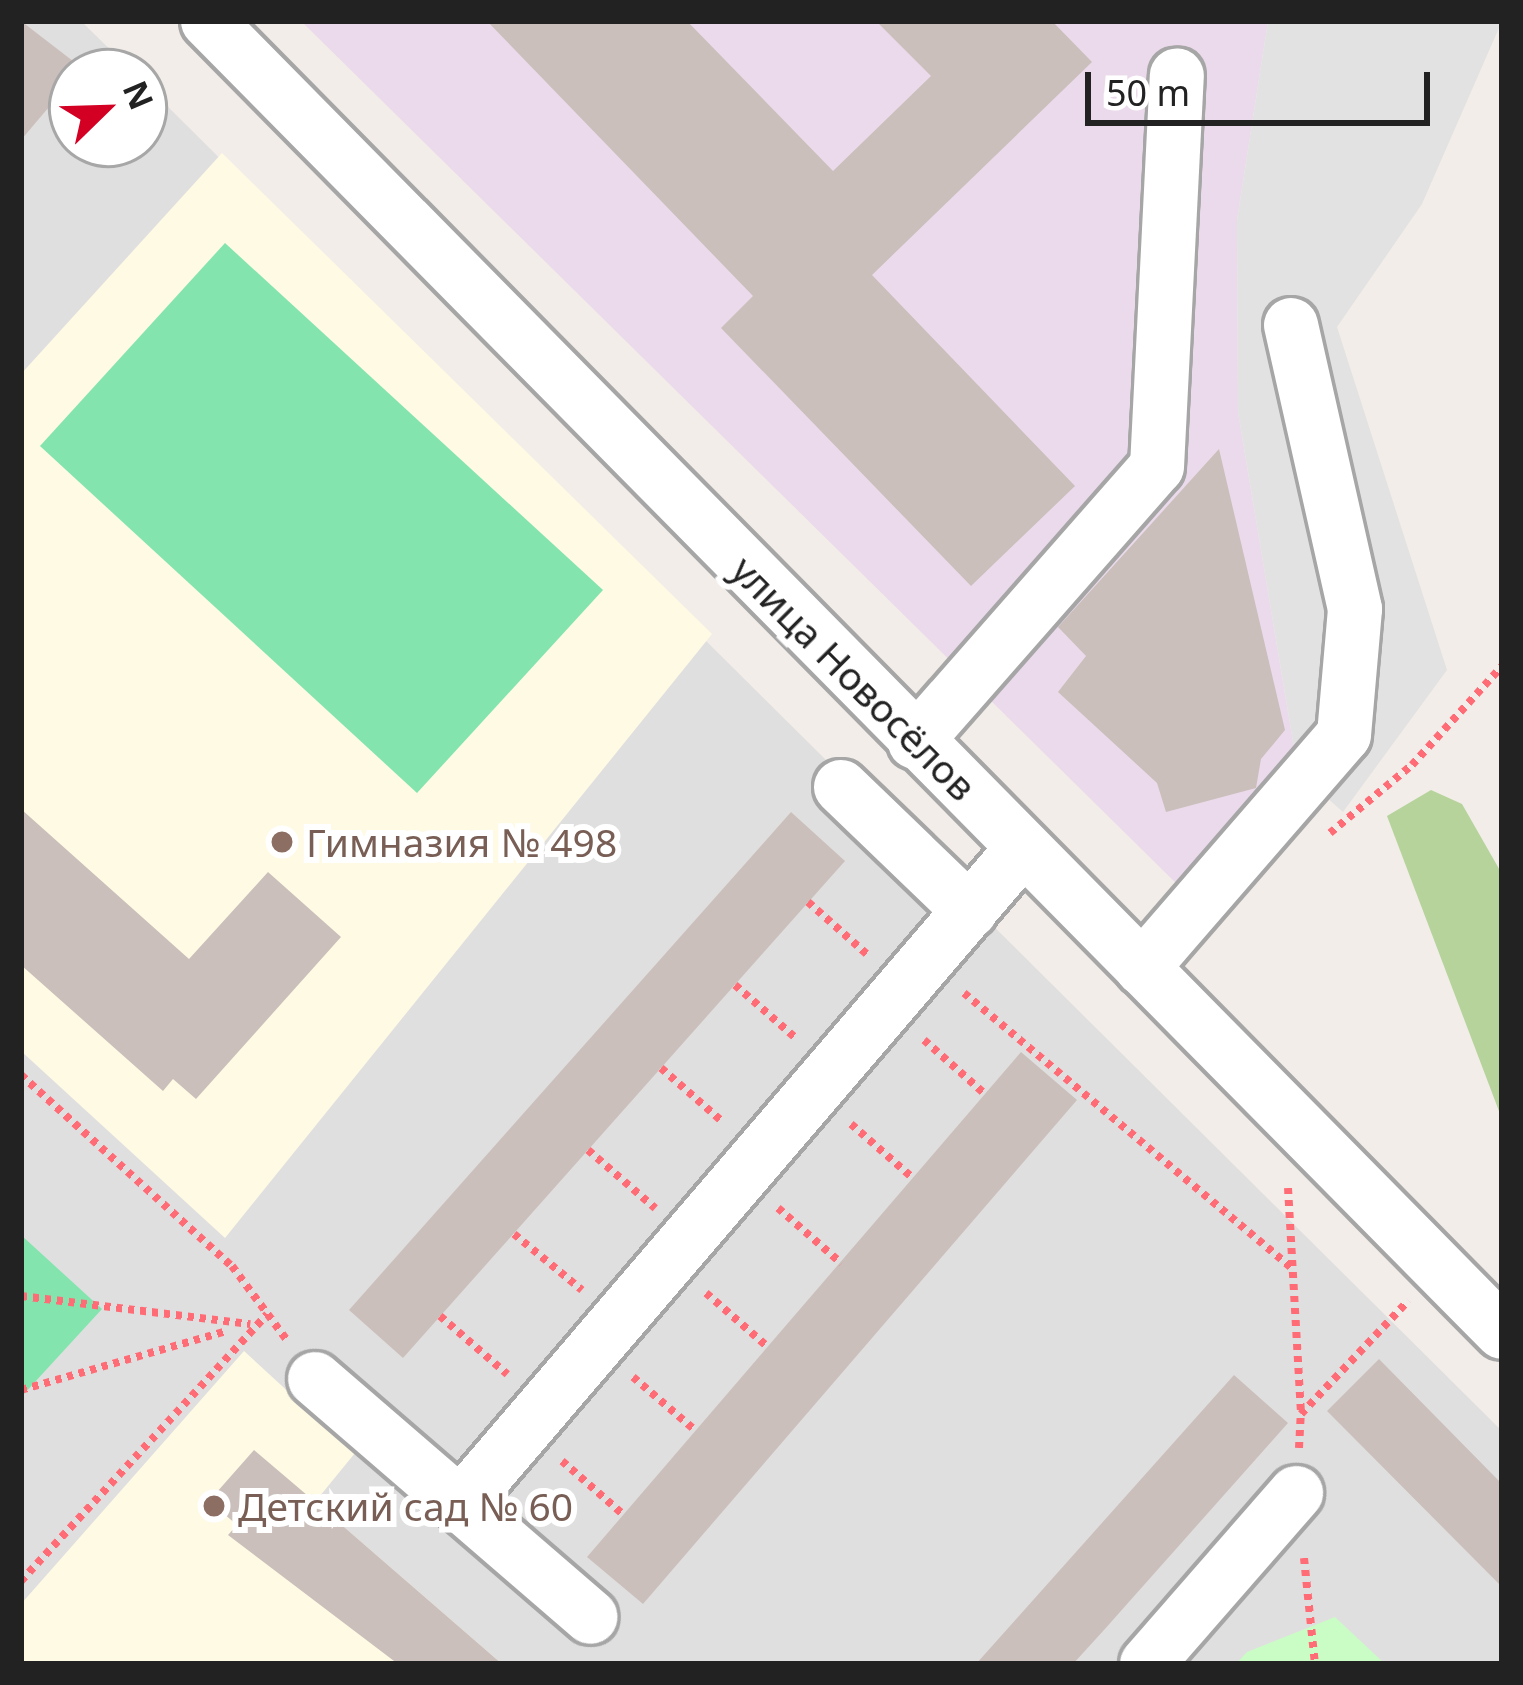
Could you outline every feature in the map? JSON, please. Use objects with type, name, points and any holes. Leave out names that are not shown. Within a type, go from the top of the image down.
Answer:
[{"type":"street","name":"улица Новосёлов","points":[[208,21],[1502,1332]]},
{"type":"street","points":[[915,742],[1157,466],[1177,76]]},
{"type":"street","points":[[1142,968],[1282,816],[1343,735],[1355,609],[1291,325]]},
{"type":"street","points":[[841,787],[970,911]]},
{"type":"street","points":[[460,1505],[1023,848]]},
{"type":"street","points":[[315,1379],[591,1617]]},
{"type":"street","points":[[1147,1664],[1297,1493]]},
{"type":"path","points":[[1282,816],[1324,838],[1412,765],[1502,666]]},
{"type":"path","points":[[808,902],[906,985],[1292,1268]]},
{"type":"path","points":[[735,985],[913,1178]]},
{"type":"path","points":[[906,985],[986,1094]]},
{"type":"path","points":[[662,1068],[841,1262]]},
{"type":"path","points":[[21,1076],[232,1266],[315,1379]]},
{"type":"path","points":[[588,1150],[768,1347]]},
{"type":"path","points":[[1287,1174],[1301,1414],[1297,1493],[1315,1664]]},
{"type":"path","points":[[514,1234],[696,1431]]},
{"type":"path","points":[[21,1296],[236,1328]]},
{"type":"path","points":[[1301,1414],[1410,1300]]},
{"type":"path","points":[[21,1390],[250,1324],[267,1314]]},
{"type":"path","points":[[440,1316],[624,1515]]},
{"type":"path","points":[[21,1581],[250,1324]]},
{"type":"shaded area","points":[[21,21],[81,21],[109,48],[48,48],[48,168],[168,168],[168,107],[1502,1431],[1502,1664],[21,1664]]},
{"type":"shaded area","points":[[301,21],[1268,21],[1237,220],[1238,412],[1298,772],[1184,891]]},
{"type":"shaded area","points":[[1268,21],[1502,21],[1422,204],[1337,327],[1447,670],[1343,812],[1298,772],[1238,412],[1237,220]]},
{"type":"shaded area","name":"Гимназия № 498","points":[[222,153],[712,634],[225,1238],[21,1051],[21,374]]},
{"type":"shaded area","name":"Детский сад № 60","points":[[244,1351],[355,1453],[315,1502],[502,1664],[21,1664],[21,1604]]},
{"type":"green space","points":[[225,243],[603,590],[417,793],[40,446]]},
{"type":"green space","points":[[1431,790],[1462,804],[1502,874],[1502,1119],[1387,816]]},
{"type":"green space","points":[[21,1235],[102,1309],[23,1395],[21,1394]]},
{"type":"green space","points":[[1335,1617],[1385,1664],[1236,1664],[1247,1652]]},
{"type":"building","points":[[21,21],[56,48],[48,48],[48,108],[21,140]]},
{"type":"building","points":[[487,21],[687,21],[833,171],[931,76],[876,21],[1052,21],[1092,62],[872,275],[1075,486],[971,586],[721,328],[753,296]]},
{"type":"building","points":[[1219,449],[1285,730],[1261,759],[1256,788],[1166,812],[1157,783],[1058,692],[1086,656],[1058,627]]},
{"type":"building","points":[[21,809],[189,959],[268,872],[341,937],[196,1099],[173,1079],[163,1091],[21,965]]},
{"type":"building","points":[[791,812],[845,861],[403,1358],[349,1310]]},
{"type":"building","points":[[1021,1052],[1077,1100],[643,1604],[587,1557]]},
{"type":"building","points":[[1379,1359],[1502,1484],[1502,1587],[1327,1411]]},
{"type":"building","points":[[1234,1375],[1288,1423],[1104,1630],[1073,1664],[976,1664]]},
{"type":"building","points":[[254,1450],[502,1664],[398,1664],[228,1535],[237,1525],[209,1501]]},
{"type":"place","name":"Гимназия № 498","points":[[282,842]]},
{"type":"place","name":"Детский сад № 60","points":[[214,1506]]}]
